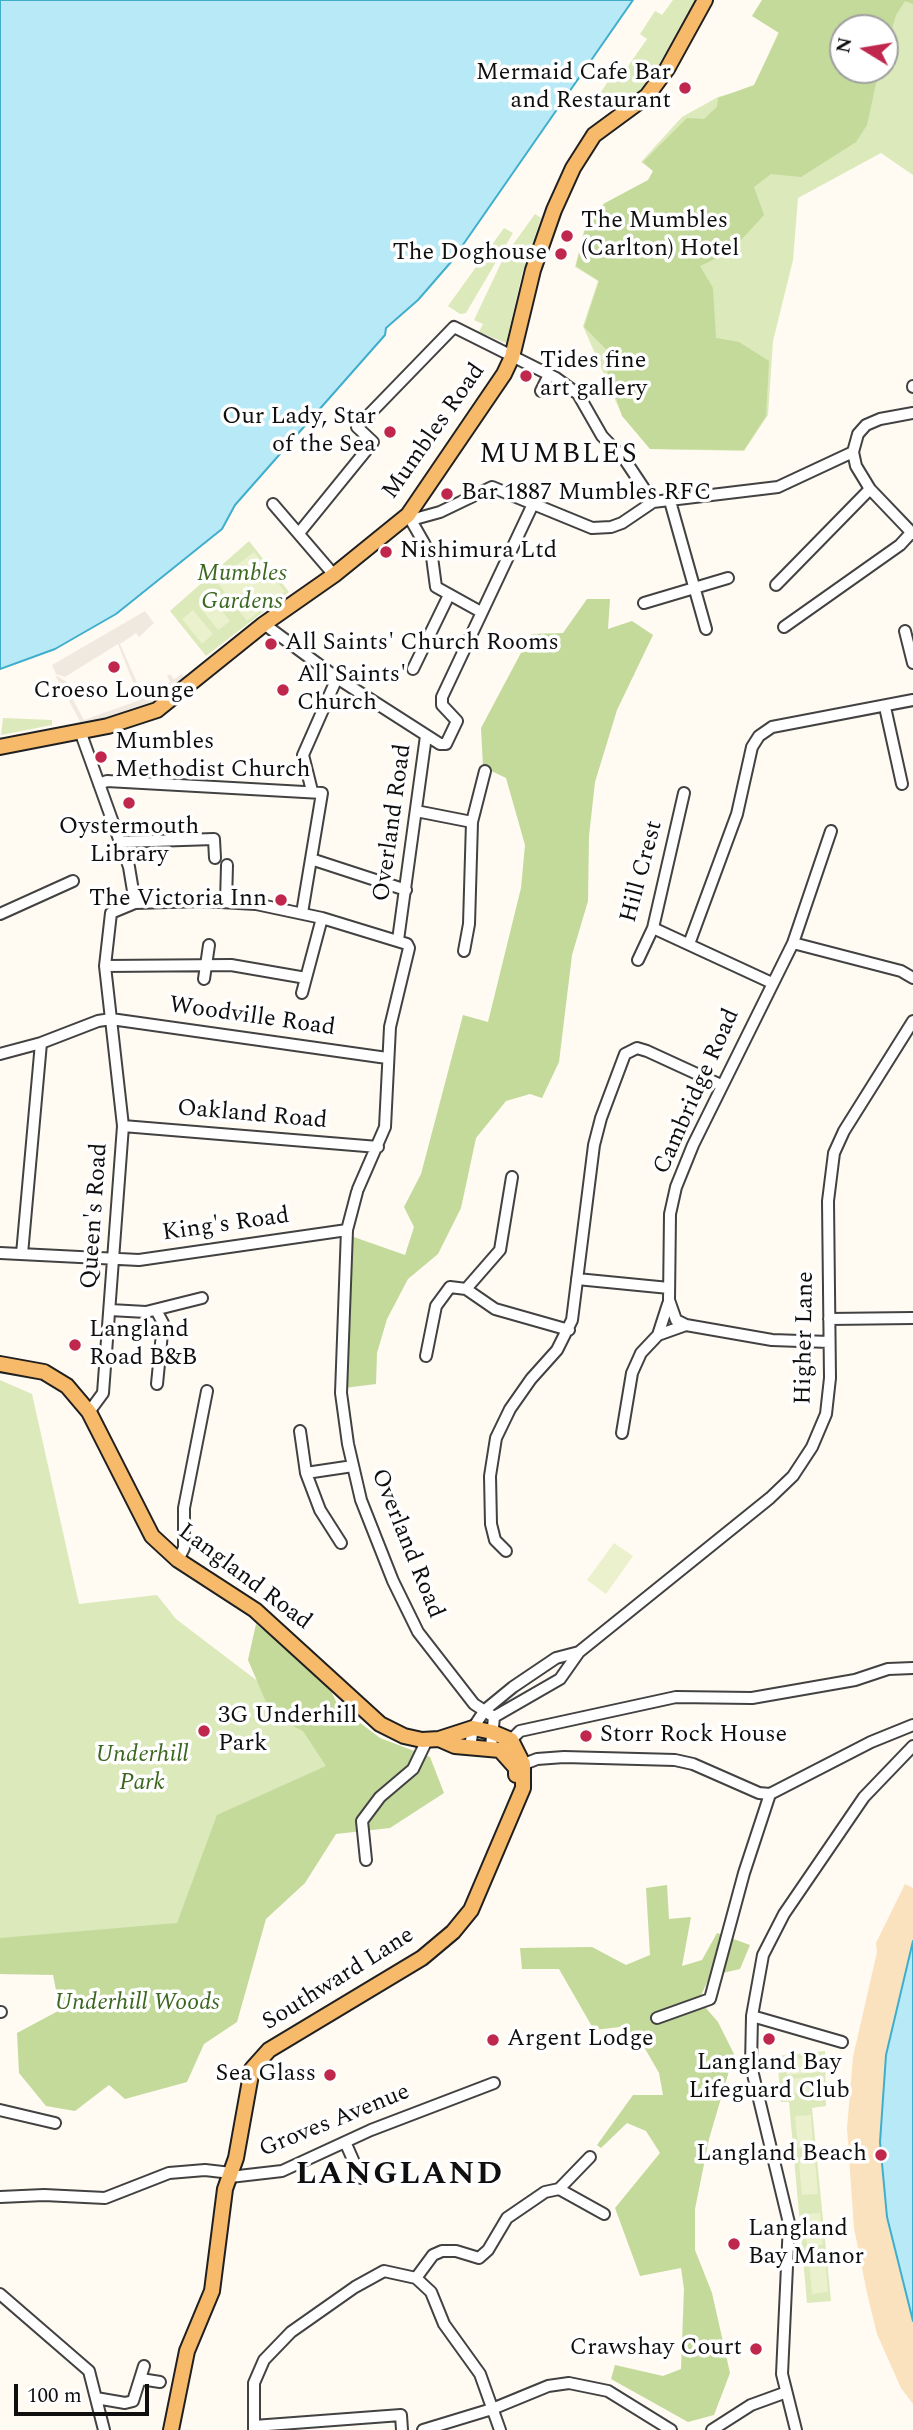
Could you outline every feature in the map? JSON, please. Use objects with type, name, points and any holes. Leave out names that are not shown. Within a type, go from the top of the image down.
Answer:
[{"type":"main road","name":"Mumbles Road","points":[[0,747],[80,731],[157,710],[264,624],[410,518],[512,357],[533,270],[554,210],[573,168],[594,135],[647,96],[667,69],[705,0]]},
{"type":"main road","name":"Langland Road","points":[[0,1364],[44,1372],[58,1378],[89,1412],[152,1536],[178,1560],[255,1610],[380,1724],[404,1736],[455,1746],[470,1747],[491,1740],[511,1740]]},
{"type":"main road","name":"Langland Road","points":[[433,1740],[473,1728],[516,1763]]},
{"type":"main road","points":[[511,1740],[516,1763]]},
{"type":"main road","name":"Southward Lane","points":[[171,2430],[187,2351],[212,2291],[230,2175],[241,2140],[248,2081],[259,2059],[422,1958],[453,1932],[471,1910],[511,1815],[516,1763]]},
{"type":"street","points":[[299,533],[373,442],[358,427],[454,327],[549,375],[584,401],[601,436],[625,460],[653,502]]},
{"type":"street","points":[[541,391],[549,375]]},
{"type":"street","points":[[785,627],[808,617],[912,534],[870,489],[856,466],[853,452],[858,434],[866,425],[880,419],[913,413]]},
{"type":"street","points":[[481,612],[436,587],[432,557],[410,518],[440,512],[492,487],[584,526],[600,528],[622,523],[653,502],[766,489],[793,480],[853,452]]},
{"type":"street","points":[[776,585],[870,489]]},
{"type":"street","points":[[670,501],[706,629]]},
{"type":"street","points":[[272,504],[334,575]]},
{"type":"street","name":"Overland Road","points":[[490,1714],[474,1704],[418,1632],[378,1543],[353,1466],[341,1393],[346,1230],[357,1190],[385,1127],[389,1092],[387,1058],[390,1027],[409,948],[398,940],[426,736],[440,744],[446,744],[452,735],[457,722],[442,705],[442,697],[533,504]]},
{"type":"street","points":[[643,603],[728,578]]},
{"type":"street","points":[[413,669],[449,596]]},
{"type":"street","points":[[264,624],[337,678],[426,736]]},
{"type":"street","points":[[905,631],[913,663]]},
{"type":"street","points":[[312,791],[303,755],[337,678]]},
{"type":"street","points":[[689,944],[737,814],[751,747],[759,736],[780,725],[913,700]]},
{"type":"street","points":[[885,707],[902,784]]},
{"type":"street","points":[[80,731],[121,842],[135,903],[226,902],[302,913],[398,940]]},
{"type":"street","points":[[464,951],[469,924],[472,822],[485,771]]},
{"type":"street","points":[[99,784],[107,780],[322,793],[302,913]]},
{"type":"street","name":"Hill Crest","points":[[638,960],[653,928],[684,793]]},
{"type":"street","points":[[416,811],[472,822]]},
{"type":"street","name":"Cambridge Road","points":[[658,1335],[669,1300],[670,1214],[677,1187],[721,1085],[793,943],[831,831]]},
{"type":"street","points":[[121,842],[214,839],[215,858]]},
{"type":"street","points":[[311,859],[406,890]]},
{"type":"street","points":[[226,902],[227,865]]},
{"type":"street","points":[[0,914],[73,881]]},
{"type":"street","name":"Queen's Road","points":[[89,1412],[103,1392],[123,1126],[105,966],[111,913],[135,903]]},
{"type":"street","points":[[302,993],[322,918]]},
{"type":"street","points":[[653,928],[772,983]]},
{"type":"street","points":[[793,943],[901,971],[913,978]]},
{"type":"street","points":[[204,979],[209,945]]},
{"type":"street","points":[[105,966],[206,964],[256,968],[306,978]]},
{"type":"street","points":[[0,1054],[41,1044],[98,1021],[111,1019]]},
{"type":"street","name":"Woodville Road","points":[[111,1019],[387,1058]]},
{"type":"street","name":"Higher Lane","points":[[490,1714],[560,1679],[579,1652],[770,1498],[793,1476],[822,1428],[826,1414],[829,1342],[828,1200],[834,1153],[844,1131],[913,1021]]},
{"type":"street","points":[[22,1254],[41,1044]]},
{"type":"street","points":[[506,1551],[495,1540],[491,1524],[490,1476],[496,1438],[517,1397],[557,1350],[569,1330],[594,1145],[625,1054],[637,1048],[647,1051],[721,1085]]},
{"type":"street","name":"Oakland Road","points":[[123,1126],[378,1147]]},
{"type":"street","points":[[466,1289],[500,1250],[512,1177]]},
{"type":"street","name":"King's Road","points":[[0,1253],[139,1260],[346,1230]]},
{"type":"street","points":[[578,1279],[669,1288]]},
{"type":"street","points":[[426,1356],[422,1342],[436,1306],[450,1287],[466,1289],[495,1309],[569,1330]]},
{"type":"street","points":[[110,1310],[156,1310],[202,1298]]},
{"type":"street","points":[[669,1300],[676,1320],[686,1325],[772,1340],[829,1342]]},
{"type":"street","points":[[156,1310],[163,1323],[157,1384]]},
{"type":"street","points":[[829,1319],[913,1318]]},
{"type":"street","points":[[622,1433],[632,1373],[641,1353],[658,1335],[686,1325]]},
{"type":"street","points":[[178,1560],[184,1548],[184,1508],[208,1391]]},
{"type":"street","points":[[300,1431],[306,1473],[320,1510],[341,1544]]},
{"type":"street","points":[[306,1473],[353,1466]]},
{"type":"street","name":"Higher Lane","points":[[470,1747],[473,1728],[490,1714],[513,1687],[556,1658],[579,1652]]},
{"type":"street","points":[[511,1740],[520,1731],[676,1697],[752,1698],[855,1680],[888,1669],[913,1668]]},
{"type":"street","points":[[490,1714],[491,1740]]},
{"type":"street","points":[[516,1763],[564,1758],[675,1760],[693,1764],[759,1793],[770,1794],[871,1742],[913,1725]]},
{"type":"street","points":[[366,1860],[362,1821],[380,1797],[413,1769],[433,1740]]},
{"type":"street","points":[[796,2430],[784,2393],[782,2374],[789,2223],[751,2066],[752,2016],[763,1955],[784,1914],[864,1797],[913,1746]]},
{"type":"street","points":[[657,2018],[710,1999],[744,1873],[770,1794]]},
{"type":"street","points":[[752,2016],[842,2042]]},
{"type":"street","name":"Groves Avenue","points":[[230,2175],[282,2171],[346,2144],[370,2130],[494,2083]]},
{"type":"street","points":[[0,2110],[55,2123]]},
{"type":"street","points":[[346,2144],[361,2178]]},
{"type":"street","points":[[416,2278],[433,2255],[442,2250],[456,2250],[480,2258],[488,2250],[506,2218],[545,2192],[559,2189],[590,2157]]},
{"type":"street","points":[[0,2197],[44,2195],[105,2198],[169,2173],[205,2170],[230,2175]]},
{"type":"street","points":[[559,2189],[604,2214]]},
{"type":"street","points":[[402,2430],[401,2415],[254,2428],[256,2376],[264,2360],[291,2332],[384,2271],[416,2278],[431,2292],[444,2324],[480,2374],[500,2430]]},
{"type":"street","points":[[0,2294],[89,2371],[104,2430]]},
{"type":"street","points":[[96,2398],[125,2403],[133,2401],[144,2366]]},
{"type":"street","points":[[141,2379],[160,2382]]},
{"type":"street","points":[[423,2430],[492,2409],[548,2386],[569,2383],[608,2390],[671,2430]]},
{"type":"street","points":[[712,2430],[751,2405],[784,2393]]},
{"type":"green space","points":[[673,0],[695,0],[648,84],[613,109],[604,103],[608,97],[601,92],[615,71],[622,75],[647,39],[640,34],[655,11],[662,15]]},
{"type":"green space","points":[[762,0],[913,0],[913,4],[905,1],[897,14],[829,14],[829,84],[876,84],[867,125],[856,142],[801,177],[771,174],[754,187],[764,215],[730,252],[700,266],[713,288],[716,338],[739,342],[769,361],[766,416],[744,450],[650,449],[622,416],[606,367],[613,361],[610,353],[584,327],[599,281],[576,266],[588,217],[605,203],[648,180],[653,171],[643,162],[687,118],[704,119],[717,107],[718,98],[754,85],[779,33],[752,16]]},
{"type":"green space","points":[[913,0],[913,175],[881,153],[798,198],[793,260],[773,341],[768,415],[744,451],[650,449],[620,411],[583,326],[598,281],[575,267],[588,215],[649,181],[653,171],[641,162],[682,117],[718,97],[754,87],[787,13]]},
{"type":"green space","points":[[535,214],[541,218],[522,274],[506,343],[479,332],[483,324],[474,320],[504,257]]},
{"type":"green space","points":[[504,228],[513,233],[466,313],[460,314],[448,306]]},
{"type":"green space","name":"Mumbles Gardens","points":[[249,541],[289,592],[206,656],[170,611]]},
{"type":"green space","points":[[254,552],[285,592],[247,621],[216,581]]},
{"type":"green space","points":[[210,596],[230,621],[218,630],[198,605]]},
{"type":"green space","points":[[587,599],[610,599],[608,629],[632,621],[653,635],[617,710],[595,782],[589,836],[588,901],[572,955],[559,1062],[542,1098],[530,1094],[506,1101],[476,1138],[461,1208],[438,1254],[408,1279],[387,1319],[377,1353],[376,1384],[344,1388],[351,1236],[405,1255],[414,1227],[404,1207],[421,1174],[463,1015],[488,1022],[521,888],[525,845],[506,778],[483,767],[481,728],[531,634],[563,633]]},
{"type":"green space","points":[[193,610],[213,634],[202,644],[182,619]]},
{"type":"green space","points":[[3,718],[52,720],[52,725],[1,735]]},
{"type":"green space","name":"Underhill Park","points":[[0,1380],[32,1394],[79,1604],[157,1595],[176,1619],[293,1708],[345,1784],[177,1923],[96,1945],[0,1949]]},
{"type":"green space","points":[[614,1543],[633,1556],[606,1594],[587,1580]]},
{"type":"green space","name":"Underhill Woods","points":[[256,1624],[326,1680],[338,1706],[380,1738],[430,1757],[444,1793],[390,1828],[336,1834],[305,1883],[266,1919],[237,2022],[204,2044],[187,2082],[125,2099],[109,2085],[75,2111],[46,2106],[19,2073],[17,2033],[60,2010],[53,1975],[0,1974],[0,1938],[177,1923],[217,1815],[326,1766],[303,1731],[272,1716],[248,1660]]},
{"type":"green space","points":[[667,1885],[669,1919],[691,1917],[682,1966],[702,1960],[717,1933],[750,1945],[740,1969],[710,1976],[699,2000],[718,2022],[734,2054],[709,2139],[695,2209],[695,2250],[712,2293],[730,2373],[714,2415],[688,2422],[611,2379],[615,2365],[663,2376],[681,2369],[684,2289],[681,2268],[640,2276],[615,2208],[660,2153],[646,2131],[627,2123],[601,2148],[597,2145],[633,2095],[663,2095],[659,2073],[643,2045],[620,2027],[594,2030],[559,1969],[522,1969],[520,1948],[592,1947],[626,1965],[650,1955],[646,1888]]},
{"type":"green space","points":[[825,2051],[826,2106],[812,2108],[831,2301],[807,2303],[789,2102],[781,2102],[777,2056]]},
{"type":"green space","points":[[818,2057],[819,2072],[787,2075],[785,2060]]},
{"type":"green space","points":[[820,2076],[821,2091],[789,2094],[787,2079]]},
{"type":"green space","points":[[811,2115],[813,2147],[798,2148],[795,2116]]},
{"type":"green space","points":[[815,2161],[818,2194],[802,2195],[799,2163]]},
{"type":"green space","points":[[820,2213],[823,2245],[807,2246],[804,2214]]},
{"type":"green space","points":[[825,2260],[828,2292],[812,2294],[809,2262]]},
{"type":"sand","name":"Langland Beach","points":[[905,1884],[913,1888],[913,2404],[901,2388],[877,2334],[867,2293],[854,2228],[847,2128],[853,2057],[877,1952],[876,1943]]},
{"type":"shaded area","points":[[145,611],[154,623],[139,637],[136,633],[120,644],[143,696],[170,682],[167,676],[170,674],[174,679],[182,674],[186,680],[155,701],[82,725],[55,675],[69,683],[72,698],[84,720],[140,700],[118,644],[65,677],[56,674],[52,665]]},
{"type":"water","points":[[0,0],[633,0],[451,262],[418,300],[386,328],[385,335],[235,505],[222,529],[116,614],[55,649],[0,669]]},
{"type":"water","points":[[913,1941],[913,2321],[887,2217],[880,2142],[886,2055]]},
{"type":"place","name":"Mermaid Cafe Bar and Restaurant","points":[[685,88]]},
{"type":"place","name":"The Mumbles (Carlton) Hotel","points":[[567,236]]},
{"type":"place","name":"The Doghouse","points":[[561,254]]},
{"type":"place","name":"Tides fine art gallery","points":[[526,376]]},
{"type":"place","name":"Our Lady, Star of the Sea","points":[[390,432]]},
{"type":"place","name":"Bar 1887 Mumbles RFC","points":[[447,494]]},
{"type":"place","name":"Nishimura Ltd","points":[[386,552]]},
{"type":"place","name":"All Saints' Church Rooms","points":[[271,644]]},
{"type":"place","name":"Croeso Lounge","points":[[114,667]]},
{"type":"place","name":"All Saints' Church","points":[[283,690]]},
{"type":"place","name":"Mumbles Methodist Church","points":[[101,757]]},
{"type":"place","name":"Oystermouth Library","points":[[129,803]]},
{"type":"place","name":"The Victoria Inn","points":[[281,900]]},
{"type":"place","name":"Langland Road B&B","points":[[75,1345]]},
{"type":"place","name":"3G Underhill Park","points":[[204,1731]]},
{"type":"place","name":"Storr Rock House","points":[[586,1736]]},
{"type":"place","name":"Langland Bay Lifeguard Club","points":[[769,2039]]},
{"type":"place","name":"Argent Lodge","points":[[493,2040]]},
{"type":"place","name":"Sea Glass","points":[[330,2075]]},
{"type":"place","name":"Langland Beach","points":[[881,2155]]},
{"type":"place","name":"Langland Bay Manor","points":[[734,2244]]},
{"type":"place","name":"Crawshay Court","points":[[756,2349]]},
{"type":"district","name":"MUMBLES","points":[[559,457]]},
{"type":"district","name":"LANGLAND","points":[[400,2177]]}]
